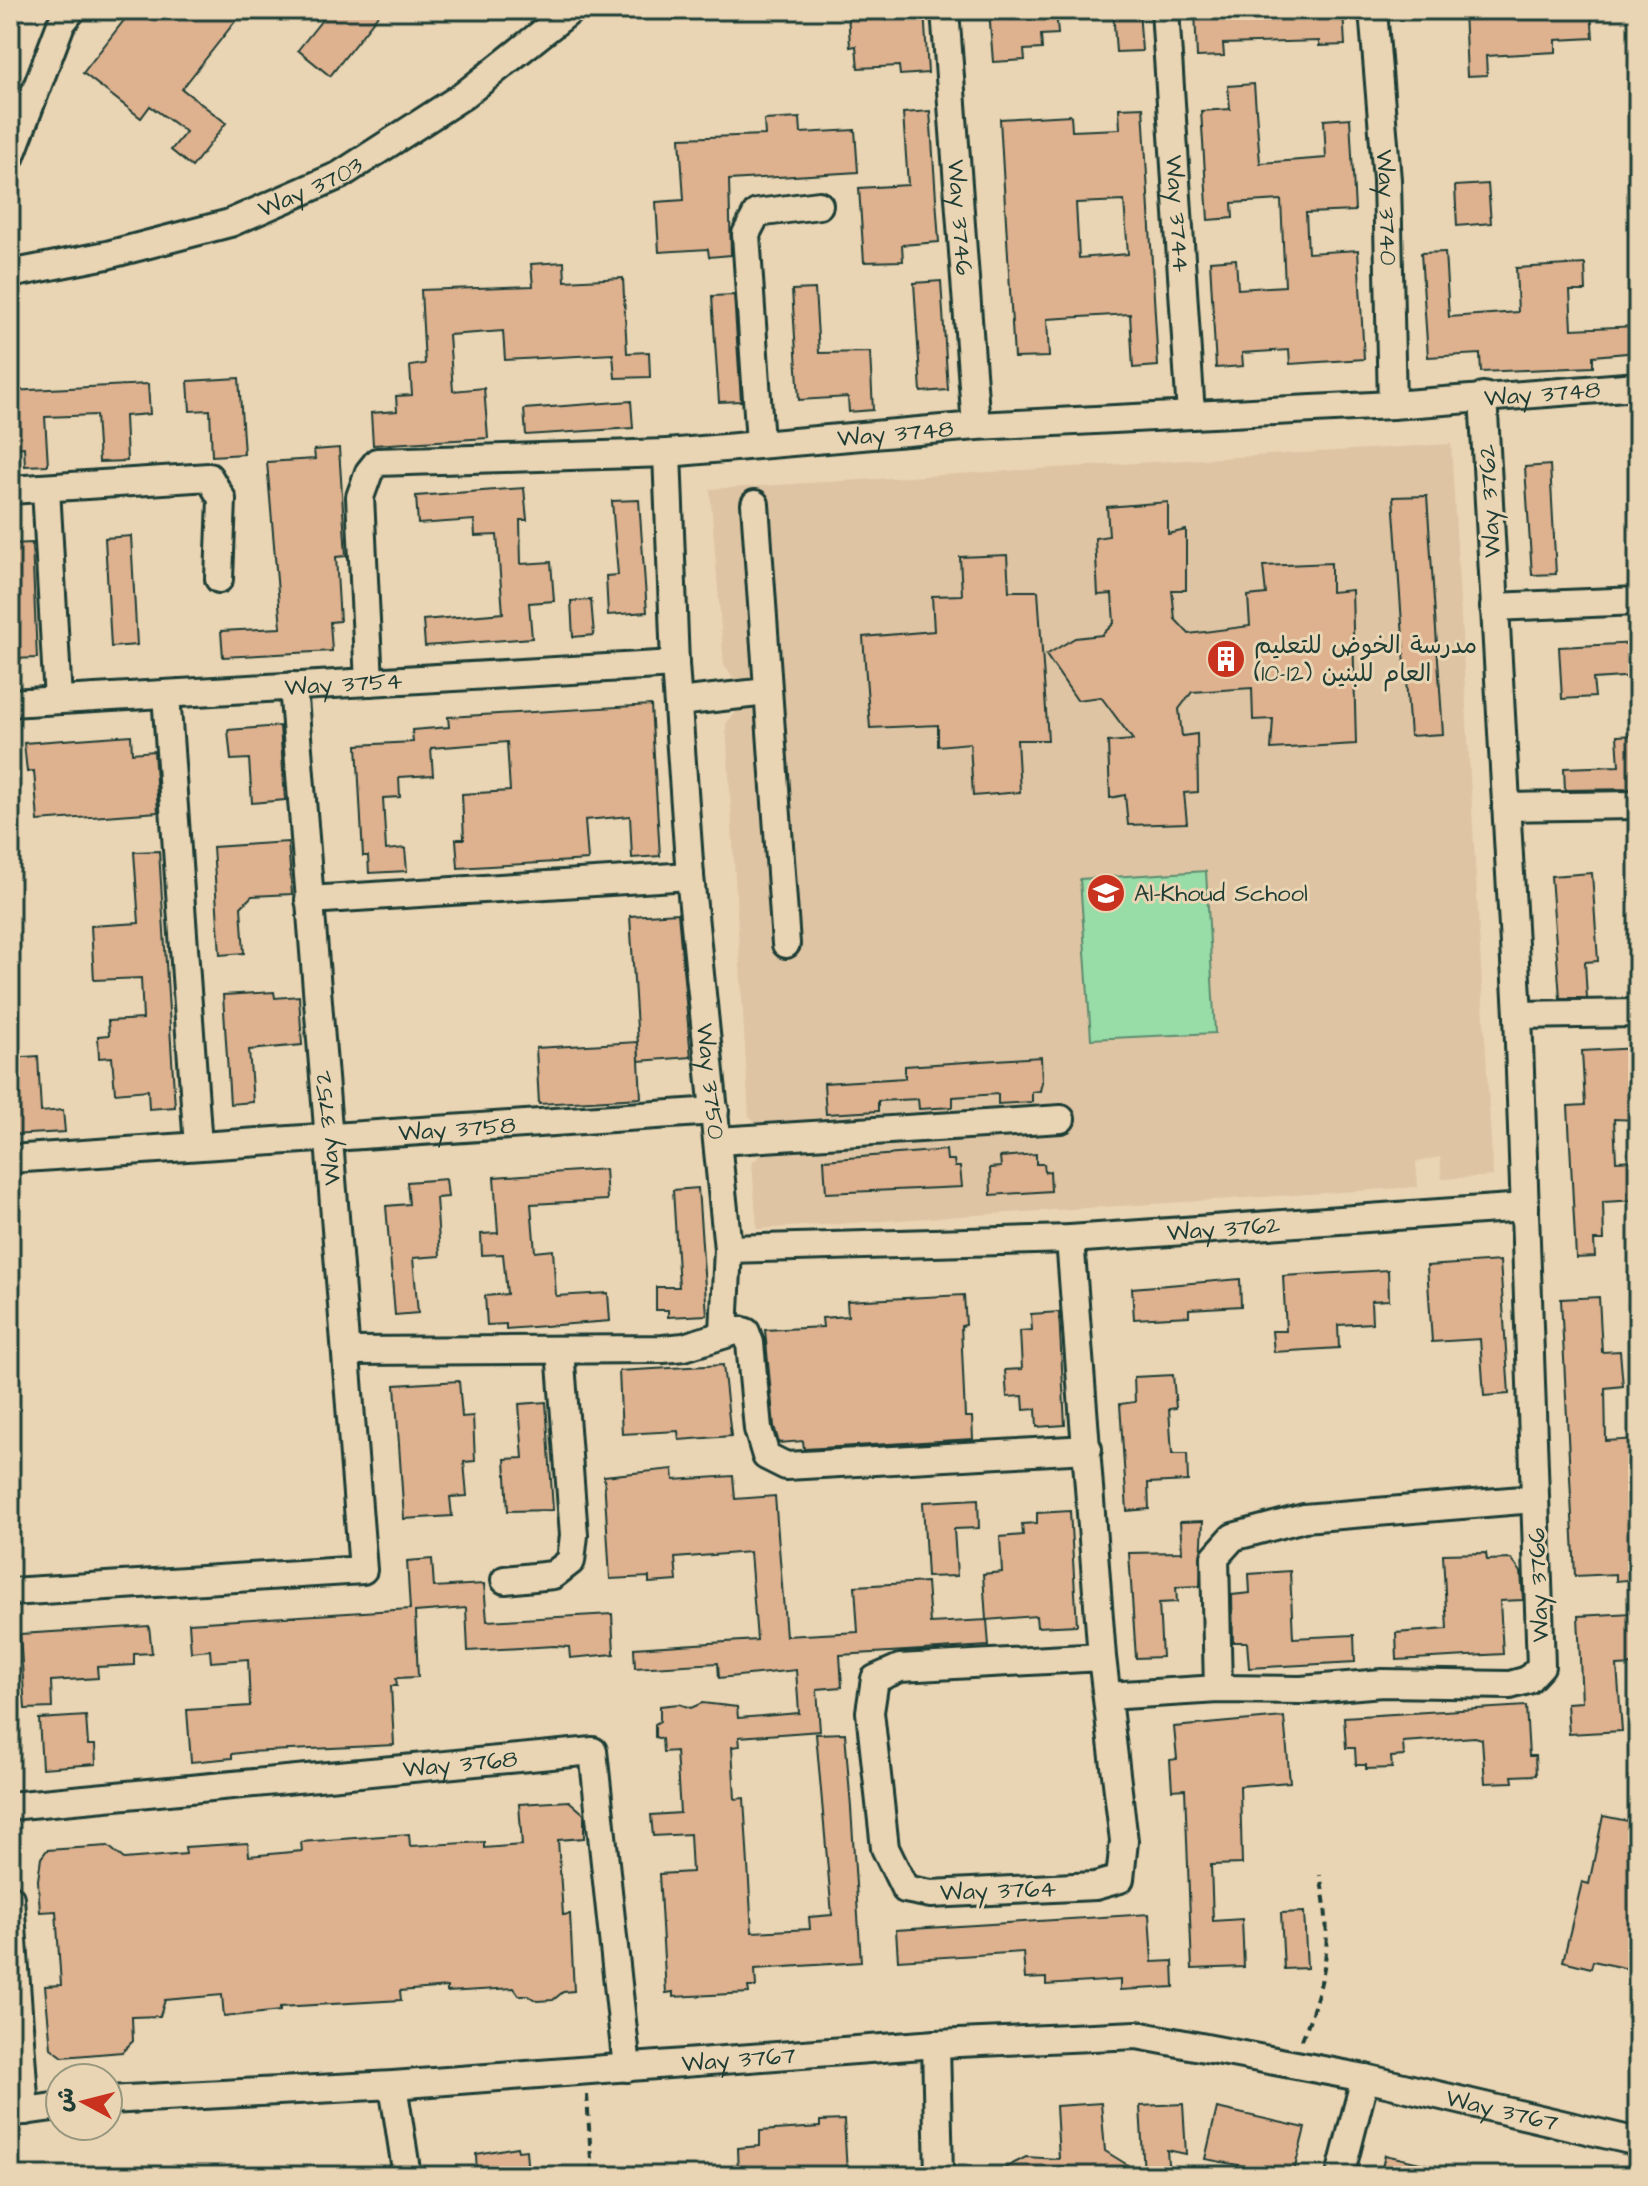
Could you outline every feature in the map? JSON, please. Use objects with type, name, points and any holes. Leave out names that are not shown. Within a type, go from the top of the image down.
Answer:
[{"type":"street","name":"Way 3703","points":[[10,272],[107,255],[230,223],[340,175],[464,95],[571,10]]},
{"type":"street","name":"Way 3746","points":[[945,10],[976,426]]},
{"type":"street","name":"Way 3744","points":[[1165,10],[1191,415]]},
{"type":"street","name":"Way 3740","points":[[1373,10],[1387,180],[1392,405]]},
{"type":"street","points":[[10,158],[59,15]]},
{"type":"street","points":[[760,443],[746,234],[757,213],[819,205]]},
{"type":"street","name":"Way 3748","points":[[369,682],[360,497],[369,472],[377,462],[667,453],[976,426],[1392,405],[1638,386]]},
{"type":"street","name":"Way 3762","points":[[728,1249],[1070,1239],[1525,1207],[1518,1015],[1483,396]]},
{"type":"street","name":"Way 3750","points":[[667,453],[675,664],[690,876],[728,1249],[724,1332]]},
{"type":"street","points":[[10,490],[209,477],[222,499],[219,579]]},
{"type":"street","points":[[46,489],[58,700]]},
{"type":"street","points":[[755,504],[786,944]]},
{"type":"street","points":[[1494,607],[1638,601]]},
{"type":"street","name":"Way 3754","points":[[10,703],[675,664]]},
{"type":"street","name":"Way 3752","points":[[10,1592],[363,1570],[293,686]]},
{"type":"street","points":[[678,702],[767,692]]},
{"type":"street","points":[[166,694],[198,1146]]},
{"type":"street","points":[[1506,807],[1638,805]]},
{"type":"street","points":[[309,900],[690,876]]},
{"type":"street","points":[[1518,1015],[1638,1013]]},
{"type":"street","name":"Way 3758","points":[[10,1159],[715,1111]]},
{"type":"street","points":[[718,1141],[1061,1119]]},
{"type":"street","name":"Way 3766","points":[[1107,1696],[1218,1689],[1301,1690],[1382,1683],[1510,1685],[1528,1680],[1541,1666],[1525,1207]]},
{"type":"street","name":"Way 3764","points":[[1070,1239],[1102,1657],[1124,1841],[1120,1879],[1095,1886],[1065,1888],[931,1894],[905,1889],[885,1848],[870,1712],[875,1679],[900,1668],[1102,1657]]},
{"type":"street","points":[[348,1351],[684,1347],[724,1332],[746,1332],[758,1429],[766,1456],[786,1466],[1088,1449]]},
{"type":"street","points":[[505,1580],[553,1575],[571,1561],[574,1535],[560,1350]]},
{"type":"street","points":[[1218,1689],[1215,1557],[1233,1537],[1304,1518],[1534,1499]]},
{"type":"street","name":"Way 3768","points":[[10,1806],[593,1751],[627,2068]]},
{"type":"street","points":[[10,1898],[18,2112],[44,2108]]},
{"type":"street","name":"Way 3767","points":[[124,2099],[393,2085],[936,2044],[1137,2035],[1365,2078],[1638,2142]]},
{"type":"street","points":[[936,2044],[939,2176]]},
{"type":"street","points":[[1340,2176],[1365,2078]]},
{"type":"street","points":[[393,2085],[407,2176]]},
{"type":"path","points":[[1292,2064],[1327,1962],[1328,1916],[1320,1875]]},
{"type":"path","points":[[586,2071],[592,2176]]},
{"type":"shaded area","name":"Al-Khoud School","points":[[1451,444],[1493,1176],[1442,1179],[1440,1157],[1416,1162],[1418,1187],[757,1229],[752,1163],[764,1152],[760,1126],[749,1116],[726,724],[737,711],[734,679],[724,665],[710,489]]},
{"type":"green space","points":[[1206,871],[1215,1033],[1091,1039],[1080,879]]},
{"type":"building","points":[[132,10],[244,10],[182,89],[226,123],[192,167],[171,150],[186,132],[150,106],[141,118],[83,73]]},
{"type":"building","points":[[330,10],[382,10],[330,76],[298,50]]},
{"type":"building","points":[[848,10],[924,10],[928,73],[900,75],[899,66],[858,68],[856,46],[850,47]]},
{"type":"building","points":[[989,10],[1056,10],[1058,34],[1041,35],[1042,49],[1024,50],[1025,60],[993,62]]},
{"type":"building","points":[[1113,10],[1139,10],[1142,51],[1116,52]]},
{"type":"building","points":[[1195,10],[1343,10],[1345,45],[1319,46],[1319,41],[1223,44],[1224,56],[1197,57]]},
{"type":"building","points":[[1464,10],[1591,10],[1593,38],[1556,40],[1556,52],[1486,56],[1487,75],[1467,76]]},
{"type":"building","points":[[1254,84],[1260,163],[1326,158],[1324,120],[1350,118],[1355,211],[1306,213],[1308,253],[1358,250],[1364,359],[1290,364],[1289,350],[1242,353],[1243,366],[1216,368],[1210,261],[1236,259],[1238,289],[1285,286],[1281,200],[1232,203],[1233,218],[1208,220],[1201,111],[1230,109],[1228,86]]},
{"type":"building","points":[[1143,107],[1158,366],[1133,368],[1130,314],[1047,319],[1049,357],[1014,358],[1000,119],[1071,115],[1072,131],[1120,129],[1119,108]],"holes":[[[1124,201],[1128,254],[1079,258],[1076,203]]]},
{"type":"building","points":[[930,111],[939,242],[902,245],[903,261],[864,262],[859,188],[908,185],[903,113]]},
{"type":"building","points":[[800,118],[801,133],[855,130],[858,172],[729,180],[731,255],[709,257],[708,249],[659,252],[656,202],[684,200],[680,138],[765,135],[764,120]]},
{"type":"building","points":[[1488,184],[1491,223],[1457,226],[1455,186]]},
{"type":"building","points":[[1445,252],[1449,317],[1518,312],[1516,268],[1585,264],[1586,291],[1570,291],[1572,329],[1638,326],[1638,352],[1593,356],[1593,367],[1481,372],[1480,354],[1428,357],[1421,253]]},
{"type":"building","points":[[564,262],[565,281],[623,278],[627,353],[649,352],[650,377],[615,378],[613,354],[505,360],[503,331],[449,335],[453,391],[484,388],[488,438],[373,445],[371,413],[397,411],[396,396],[412,395],[410,366],[425,364],[421,290],[533,286],[531,264]]},
{"type":"building","points":[[941,281],[948,390],[921,392],[914,283]]},
{"type":"building","points":[[815,289],[819,353],[870,352],[873,410],[849,412],[848,397],[799,400],[792,290]]},
{"type":"building","points":[[734,295],[741,401],[719,402],[712,296]]},
{"type":"building","points":[[239,378],[244,454],[212,456],[210,410],[190,411],[188,381]]},
{"type":"building","points":[[148,384],[150,414],[125,416],[127,461],[99,462],[96,415],[45,417],[48,465],[25,466],[24,447],[10,448],[10,391]]},
{"type":"building","points":[[631,401],[633,428],[526,435],[524,409]]},
{"type":"building","points":[[339,448],[346,556],[336,557],[340,621],[330,622],[332,651],[223,657],[221,631],[281,628],[267,462],[315,459],[314,450]]},
{"type":"building","points":[[1550,465],[1556,574],[1532,575],[1525,467]]},
{"type":"building","points":[[524,488],[527,520],[520,520],[521,564],[551,562],[554,601],[529,603],[532,638],[425,646],[423,620],[503,613],[497,535],[475,536],[474,520],[418,524],[416,496]]},
{"type":"building","points":[[1427,496],[1443,734],[1410,736],[1393,497]]},
{"type":"building","points":[[639,500],[647,612],[608,615],[606,576],[618,575],[612,501]]},
{"type":"building","points":[[1168,502],[1168,534],[1186,530],[1186,590],[1172,590],[1175,619],[1189,634],[1250,626],[1248,596],[1266,594],[1263,566],[1331,563],[1331,592],[1352,590],[1356,744],[1271,749],[1273,719],[1253,720],[1252,688],[1192,692],[1179,709],[1182,736],[1197,734],[1198,792],[1184,793],[1187,823],[1128,825],[1125,795],[1110,798],[1108,742],[1133,740],[1101,697],[1077,700],[1046,655],[1075,638],[1102,635],[1114,623],[1112,594],[1098,595],[1095,538],[1109,536],[1107,507]]},
{"type":"building","points":[[131,536],[137,645],[111,647],[105,538]]},
{"type":"building","points":[[32,543],[37,658],[11,659],[10,544]]},
{"type":"building","points":[[1007,555],[1009,591],[1038,591],[1048,740],[1017,740],[1020,792],[973,796],[970,743],[938,746],[938,725],[870,728],[863,637],[934,631],[932,596],[962,595],[960,557]]},
{"type":"building","points":[[591,600],[594,635],[573,637],[571,601]]},
{"type":"building","points":[[1638,643],[1638,676],[1593,679],[1595,697],[1562,699],[1559,647]]},
{"type":"building","points":[[651,705],[660,856],[632,858],[630,816],[585,820],[588,860],[458,868],[456,839],[464,839],[462,794],[510,791],[507,742],[431,748],[433,775],[399,777],[400,797],[383,798],[386,850],[405,848],[407,871],[369,873],[368,856],[363,856],[357,745],[413,742],[412,730],[449,727],[448,717]]},
{"type":"building","points":[[280,726],[285,800],[252,803],[249,759],[231,760],[228,730]]},
{"type":"building","points":[[131,735],[132,753],[154,751],[158,812],[38,821],[34,771],[27,772],[24,743]]},
{"type":"building","points":[[1638,735],[1638,789],[1565,790],[1564,768],[1619,766],[1617,736]]},
{"type":"building","points":[[288,842],[292,894],[252,896],[241,907],[244,953],[220,955],[213,847]]},
{"type":"building","points":[[159,851],[175,1107],[149,1109],[148,1090],[115,1093],[112,1057],[99,1058],[98,1036],[109,1035],[108,1021],[143,1019],[141,978],[94,980],[91,926],[139,923],[134,852]]},
{"type":"building","points":[[1592,873],[1598,961],[1585,962],[1587,998],[1560,998],[1551,876]]},
{"type":"building","points":[[678,913],[691,1057],[639,1061],[630,916]]},
{"type":"building","points":[[274,992],[275,998],[299,996],[302,1045],[249,1050],[253,1102],[230,1104],[223,995]]},
{"type":"building","points":[[638,1042],[641,1098],[539,1104],[536,1048]]},
{"type":"building","points":[[1638,1048],[1638,1120],[1614,1119],[1616,1161],[1638,1160],[1638,1200],[1603,1202],[1604,1240],[1594,1240],[1595,1257],[1576,1258],[1568,1106],[1585,1105],[1582,1051]]},
{"type":"building","points":[[38,1056],[41,1112],[63,1110],[65,1132],[10,1135],[10,1058]]},
{"type":"building","points":[[1041,1057],[1042,1082],[1040,1091],[1032,1092],[1032,1102],[998,1104],[998,1094],[953,1097],[953,1107],[919,1109],[918,1099],[878,1101],[878,1111],[826,1114],[824,1083],[905,1078],[905,1066]]},
{"type":"building","points":[[946,1150],[947,1160],[954,1160],[955,1167],[960,1167],[962,1187],[826,1193],[824,1160]]},
{"type":"building","points":[[1036,1154],[1036,1164],[1044,1164],[1045,1172],[1050,1171],[1051,1191],[991,1195],[990,1168],[1001,1167],[1000,1157]]},
{"type":"building","points":[[605,1169],[607,1200],[531,1204],[535,1252],[553,1250],[556,1296],[608,1293],[610,1321],[506,1329],[506,1324],[487,1325],[485,1296],[507,1294],[503,1254],[482,1255],[481,1234],[498,1233],[494,1177]]},
{"type":"building","points":[[446,1179],[448,1197],[436,1198],[440,1256],[413,1258],[418,1313],[395,1315],[386,1206],[409,1204],[407,1182]]},
{"type":"building","points":[[698,1188],[707,1315],[668,1317],[668,1310],[656,1310],[656,1287],[679,1287],[673,1190]]},
{"type":"building","points":[[1500,1261],[1509,1394],[1484,1396],[1480,1339],[1432,1342],[1427,1266]]},
{"type":"building","points":[[1388,1270],[1389,1300],[1371,1301],[1372,1323],[1338,1325],[1339,1348],[1274,1352],[1272,1331],[1286,1331],[1283,1276]]},
{"type":"building","points":[[1240,1279],[1241,1306],[1189,1309],[1189,1316],[1134,1319],[1132,1288]]},
{"type":"building","points":[[964,1295],[966,1325],[961,1326],[965,1417],[972,1417],[973,1439],[804,1449],[803,1441],[779,1443],[774,1426],[765,1330],[823,1327],[822,1318],[848,1316],[847,1301]]},
{"type":"building","points":[[1599,1297],[1602,1352],[1620,1351],[1623,1386],[1605,1388],[1606,1441],[1638,1439],[1638,1462],[1635,1463],[1638,1579],[1616,1581],[1616,1574],[1575,1576],[1561,1299]]},
{"type":"building","points":[[1059,1312],[1065,1425],[1037,1427],[1036,1409],[1024,1410],[1023,1396],[1007,1397],[1005,1370],[1022,1369],[1020,1331],[1032,1330],[1031,1314]]},
{"type":"building","points":[[723,1365],[731,1436],[679,1440],[678,1431],[622,1434],[619,1371]]},
{"type":"building","points":[[1173,1375],[1176,1408],[1169,1409],[1172,1454],[1187,1454],[1188,1481],[1148,1483],[1149,1509],[1127,1511],[1120,1404],[1135,1402],[1134,1377]]},
{"type":"building","points":[[459,1381],[462,1417],[473,1416],[475,1461],[464,1462],[467,1496],[450,1497],[452,1516],[404,1519],[395,1385]]},
{"type":"building","points":[[546,1402],[553,1510],[508,1511],[505,1459],[523,1458],[519,1404]]},
{"type":"building","points":[[673,1469],[674,1480],[733,1476],[735,1499],[775,1496],[786,1636],[858,1632],[855,1586],[927,1582],[930,1623],[987,1620],[989,1646],[840,1655],[842,1687],[817,1689],[820,1731],[739,1737],[740,1746],[732,1747],[735,1799],[744,1798],[752,1932],[810,1929],[809,1917],[832,1915],[816,1734],[845,1733],[851,1808],[861,1962],[755,1969],[756,1987],[748,1987],[749,1993],[673,1997],[673,1992],[666,1993],[659,1874],[692,1872],[690,1834],[653,1836],[651,1815],[680,1813],[676,1751],[663,1752],[662,1739],[655,1737],[655,1724],[660,1721],[660,1706],[679,1704],[691,1708],[702,1703],[737,1707],[738,1718],[799,1713],[796,1670],[719,1678],[718,1663],[635,1668],[634,1648],[757,1640],[750,1552],[675,1558],[677,1581],[649,1583],[649,1577],[610,1579],[604,1476]]},
{"type":"building","points":[[978,1499],[979,1528],[954,1529],[957,1576],[927,1577],[923,1502]]},
{"type":"building","points":[[1070,1511],[1077,1625],[1037,1627],[1036,1616],[986,1620],[983,1574],[1002,1572],[1000,1537],[1023,1535],[1022,1524],[1037,1523],[1037,1513]]},
{"type":"building","points":[[1203,1521],[1200,1586],[1176,1587],[1177,1602],[1159,1603],[1162,1657],[1136,1658],[1129,1553],[1182,1552],[1180,1522]]},
{"type":"building","points":[[1486,1553],[1487,1560],[1511,1559],[1521,1572],[1523,1600],[1500,1601],[1503,1654],[1397,1660],[1396,1633],[1447,1629],[1443,1554]]},
{"type":"building","points":[[432,1559],[434,1587],[484,1584],[487,1621],[612,1614],[614,1654],[570,1658],[569,1647],[554,1646],[468,1651],[466,1608],[415,1612],[418,1677],[396,1678],[397,1686],[391,1686],[394,1745],[248,1752],[232,1754],[232,1758],[191,1762],[187,1710],[250,1706],[248,1659],[211,1662],[210,1650],[191,1652],[189,1623],[410,1609],[407,1561]]},
{"type":"building","points":[[1290,1571],[1293,1638],[1354,1635],[1355,1662],[1249,1668],[1247,1642],[1233,1642],[1232,1595],[1250,1593],[1249,1574]]},
{"type":"building","points":[[1632,1613],[1634,1665],[1617,1666],[1622,1731],[1569,1734],[1567,1703],[1582,1702],[1578,1616]]},
{"type":"building","points":[[149,1626],[152,1653],[134,1654],[134,1665],[97,1667],[98,1678],[51,1681],[52,1708],[25,1709],[20,1634]]},
{"type":"building","points":[[1526,1706],[1529,1756],[1535,1756],[1536,1775],[1512,1776],[1513,1782],[1485,1783],[1482,1739],[1475,1737],[1403,1742],[1404,1756],[1391,1757],[1392,1768],[1366,1769],[1366,1765],[1356,1765],[1355,1748],[1346,1748],[1344,1717]]},
{"type":"building","points":[[86,1716],[88,1745],[95,1745],[96,1764],[42,1768],[39,1719]]},
{"type":"building","points":[[1284,1717],[1290,1782],[1240,1786],[1242,1864],[1211,1865],[1213,1921],[1242,1919],[1244,1967],[1192,1969],[1185,1789],[1172,1790],[1170,1760],[1177,1759],[1174,1727]]},
{"type":"building","points":[[569,1801],[584,1814],[584,1838],[558,1840],[563,1915],[570,1914],[574,1991],[563,1992],[553,2000],[537,2001],[527,1995],[519,1995],[514,1988],[447,1992],[447,1987],[400,1991],[401,2000],[280,2007],[280,2011],[224,2017],[222,1995],[165,2000],[160,2016],[132,2017],[133,2041],[122,2052],[63,2057],[51,2048],[45,1986],[61,1985],[56,1911],[40,1912],[38,1880],[41,1858],[47,1850],[108,1846],[124,1859],[186,1854],[185,1847],[248,1843],[249,1856],[302,1851],[301,1842],[409,1834],[410,1846],[484,1842],[484,1848],[522,1845],[519,1804]]},
{"type":"building","points":[[1603,1816],[1638,1823],[1638,1971],[1593,1961],[1591,1968],[1563,1961],[1582,1882],[1589,1884]]},
{"type":"building","points":[[1304,1912],[1307,1968],[1284,1969],[1281,1913]]},
{"type":"building","points":[[1149,1914],[1152,1962],[1173,1961],[1174,1987],[1120,1990],[1120,1980],[1046,1985],[1046,1978],[1025,1979],[1023,1952],[898,1960],[896,1930]]},
{"type":"building","points":[[1101,2103],[1105,2151],[1144,2175],[1140,2106],[1183,2104],[1186,2154],[1167,2150],[1169,2176],[989,2176],[1026,2157],[1059,2159],[1056,2106]]},
{"type":"building","points":[[1217,2108],[1305,2128],[1293,2175],[1205,2159]]},
{"type":"building","points":[[844,2120],[847,2173],[738,2176],[737,2148],[760,2146],[760,2131],[820,2127],[820,2121]]},
{"type":"building","points":[[517,2147],[518,2151],[526,2150],[528,2176],[477,2176],[476,2154]]},
{"type":"building","points":[[1385,2155],[1442,2168],[1441,2176],[1380,2176]]},
{"type":"place","name":"مدرسة الخوض للتعليم العام للبنين (12-10)","points":[[1226,659]]},
{"type":"place","name":"Al-Khoud School","points":[[1106,893]]}]
